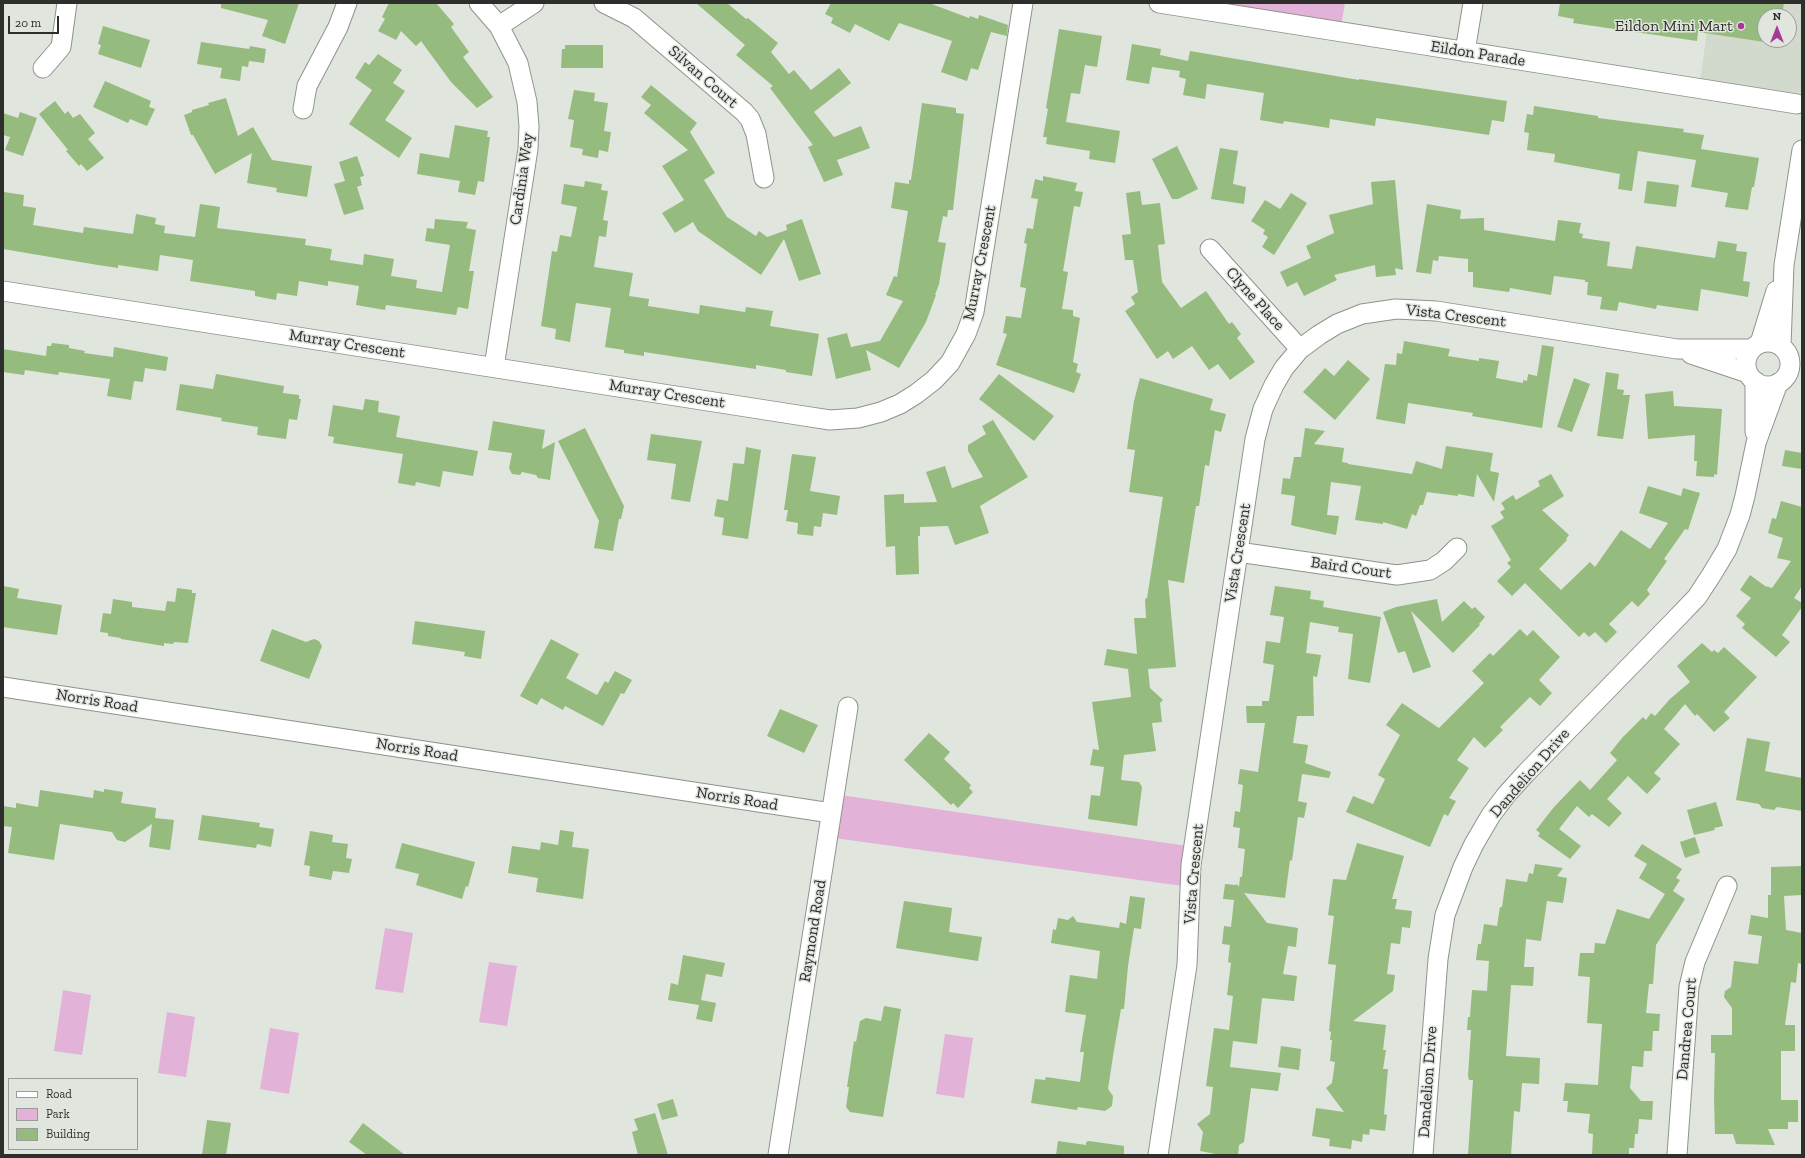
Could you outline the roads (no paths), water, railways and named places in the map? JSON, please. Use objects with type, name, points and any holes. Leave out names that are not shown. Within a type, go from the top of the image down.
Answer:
[{"type":"street","points":[[43,68],[61,46],[68,3]]},
{"type":"street","points":[[303,109],[307,86],[338,27],[346,3]]},
{"type":"street","name":"Cardinia Way","points":[[479,3],[499,26],[518,63],[527,102],[529,126],[528,149],[494,367]]},
{"type":"street","points":[[499,26],[534,3]]},
{"type":"street","name":"Silvan Court","points":[[604,3],[634,18],[744,112],[750,119],[756,134],[764,178]]},
{"type":"street","name":"Murray Crescent","points":[[3,291],[830,420],[858,418],[881,412],[900,404],[916,394],[934,380],[950,363],[966,334],[974,312],[1023,3]]},
{"type":"street","name":"Eildon Parade","points":[[1159,3],[1800,106]]},
{"type":"street","points":[[1465,52],[1473,3]]},
{"type":"street","points":[[1784,265],[1790,367],[1788,380],[1767,386],[1751,377],[1746,360],[1756,346],[1784,265],[1802,150]]},
{"type":"street","name":"Clyne Place","points":[[1210,249],[1300,349]]},
{"type":"street","name":"Vista Crescent","points":[[1158,1155],[1187,965],[1191,864],[1255,439],[1262,408],[1277,380],[1300,349],[1318,335],[1338,324],[1362,314],[1396,308],[1436,311],[1677,349],[1756,346]]},
{"type":"street","points":[[1756,346],[1767,342],[1790,353]]},
{"type":"street","name":"Vista Crescent","points":[[1677,349],[1751,377]]},
{"type":"street","name":"Dandelion Drive","points":[[1751,377],[1756,443]]},
{"type":"street","name":"Dandelion Drive","points":[[1424,1155],[1438,959],[1446,915],[1463,867],[1478,838],[1507,794],[1697,597],[1727,549],[1740,515],[1756,443],[1788,380]]},
{"type":"street","name":"Baird Court","points":[[1238,552],[1397,575],[1430,570],[1457,548]]},
{"type":"street","name":"Norris Road","points":[[3,687],[831,813]]},
{"type":"street","name":"Raymond Road","points":[[778,1155],[848,707]]},
{"type":"street","name":"Dandrea Court","points":[[1677,1155],[1689,987],[1695,962],[1727,886]]},
{"type":"place","name":"Eildon Mini Mart","points":[[1741,26]]}]
